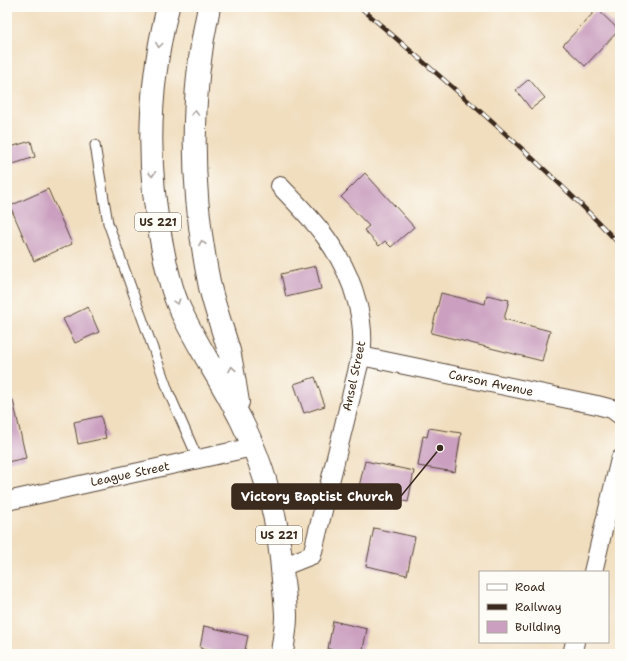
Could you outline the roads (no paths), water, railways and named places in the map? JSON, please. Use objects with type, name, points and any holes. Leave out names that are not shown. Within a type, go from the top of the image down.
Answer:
[{"type":"main road","name":"US 221","points":[[168,7],[160,36],[153,89],[150,136],[152,176],[158,223],[166,264],[179,306],[242,421],[260,462],[272,502],[279,536],[286,616],[282,654]]},
{"type":"main road","name":"US 221","points":[[209,7],[200,56],[194,112],[195,168],[201,239],[206,268],[210,289],[229,352],[242,421]]},
{"type":"street","name":"Ansel Street","points":[[280,186],[313,220],[329,240],[343,262],[353,286],[362,322],[363,345],[312,555],[282,567]]},
{"type":"street","name":"Carson Avenue","points":[[361,356],[597,405],[612,409],[620,415]]},
{"type":"street","name":"League Street","points":[[7,501],[253,447]]},
{"type":"street","points":[[593,571],[620,459]]},
{"type":"street","points":[[572,654],[575,643]]},
{"type":"lane","points":[[96,145],[108,223],[169,393],[198,459]]},
{"type":"railway","points":[[360,7],[526,152],[620,245]]},
{"type":"place","name":"Victory Baptist Church","points":[[440,448]]}]
